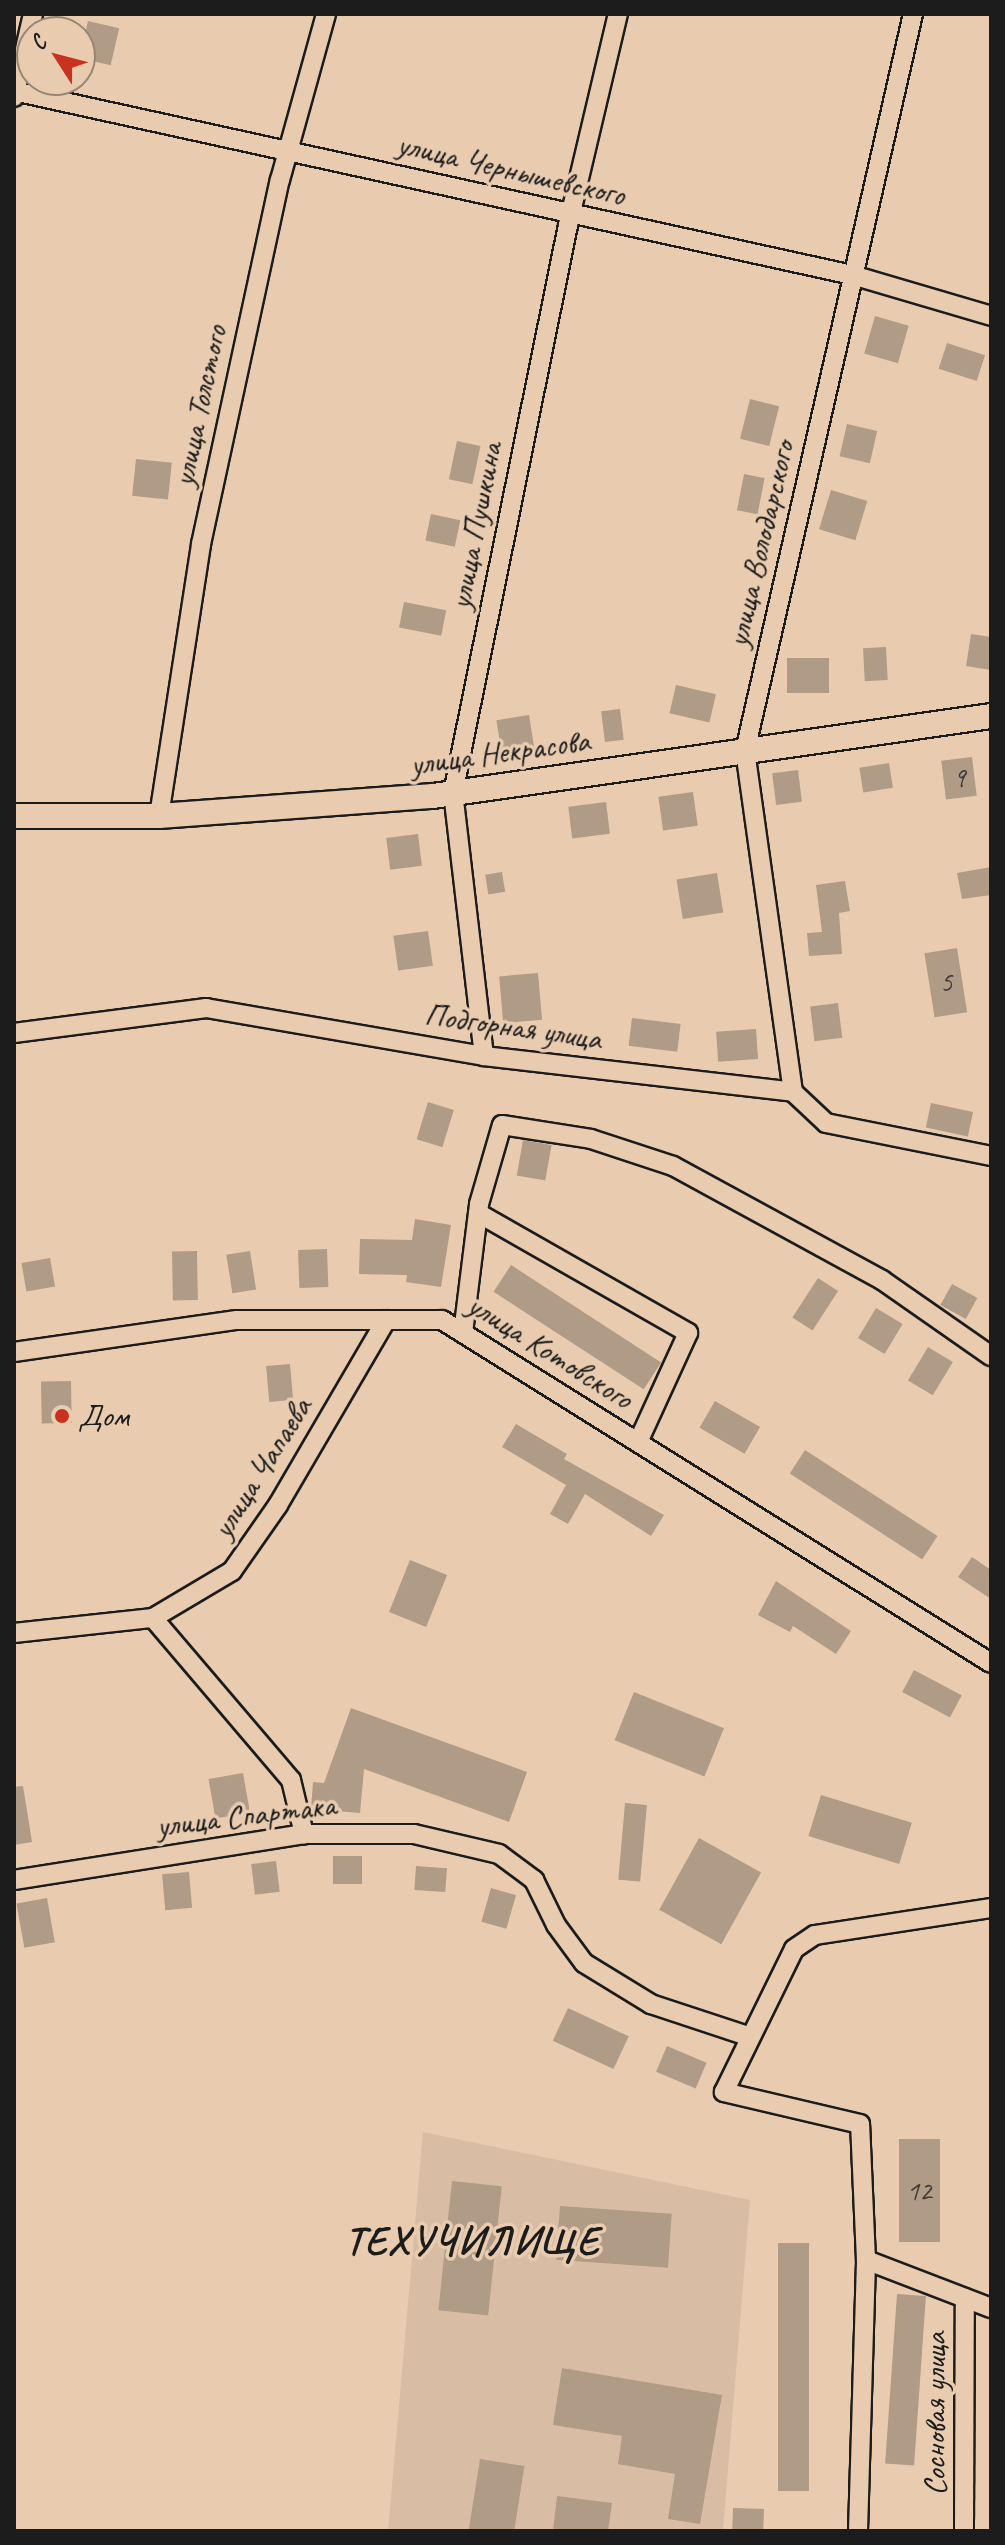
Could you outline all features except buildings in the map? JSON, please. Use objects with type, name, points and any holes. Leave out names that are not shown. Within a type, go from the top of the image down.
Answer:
[{"type":"main road","name":"улица Некрасова","points":[[14,816],[159,816],[453,793],[991,716]]},
{"type":"street","points":[[14,93],[33,14]]},
{"type":"street","name":"улица Толстого","points":[[159,816],[201,544],[290,149],[326,14]]},
{"type":"street","name":"улица Пушкина","points":[[484,1056],[453,793],[570,216],[618,14]]},
{"type":"street","name":"улица Володарского","points":[[793,1092],[745,751],[913,14]]},
{"type":"street","name":"улица Чернышевского","points":[[14,93],[290,149],[570,216],[852,275],[991,316]]},
{"type":"street","name":"Подгорная улица","points":[[14,1033],[206,1008],[484,1056],[793,1092]]},
{"type":"street","points":[[793,1092],[826,1123],[991,1156]]},
{"type":"street","points":[[463,1333],[478,1213],[502,1125],[591,1139],[673,1166],[882,1280],[991,1356]]},
{"type":"street","points":[[478,1213],[688,1333],[638,1442]]},
{"type":"street","name":"улица Котовского","points":[[14,1352],[237,1320],[442,1320],[991,1663]]},
{"type":"street","name":"улица Чапаева","points":[[14,1633],[153,1618],[232,1571],[278,1505],[386,1320]]},
{"type":"street","points":[[153,1618],[291,1780],[304,1834]]},
{"type":"street","name":"улица Спартака","points":[[14,1880],[304,1834],[414,1834],[499,1854],[534,1880],[556,1925],[584,1963],[651,2004],[748,2036]]},
{"type":"street","points":[[858,2531],[866,2260],[860,2124],[724,2092],[748,2036],[794,1949],[815,1935],[991,1908]]},
{"type":"street","points":[[866,2260],[991,2308]]},
{"type":"street","name":"Сосновая улица","points":[[964,2531],[965,2298]]},
{"type":"shaded area","points":[[423,2132],[750,2200],[723,2531],[388,2531]]},
{"type":"place","name":"Дом","points":[[62,1416]]},
{"type":"district","name":"ТЕХУЧИЛИЩЕ","points":[[473,2241]]}]
